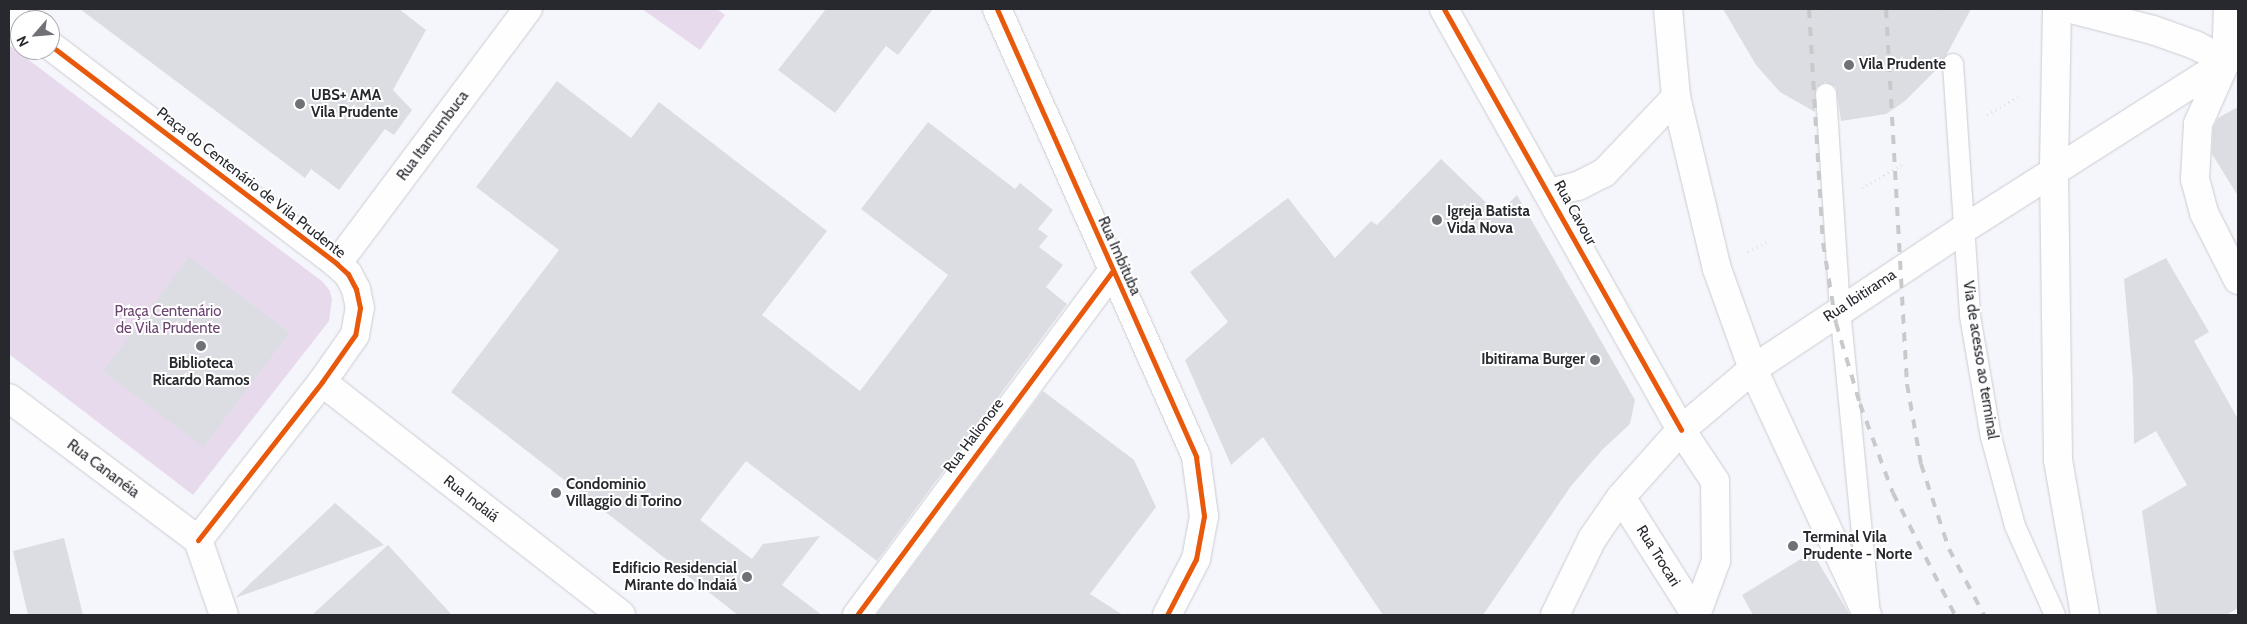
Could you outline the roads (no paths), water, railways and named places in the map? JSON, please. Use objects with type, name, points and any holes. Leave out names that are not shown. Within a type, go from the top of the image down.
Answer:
[{"type":"main road","name":"Rua Itamumbuca","points":[[337,264],[528,9]]},
{"type":"main road","name":"Rua Imbituba","points":[[997,9],[1112,272],[1196,457],[1204,516],[1196,559],[1167,615]]},
{"type":"main road","name":"Rua Cavour","points":[[1444,9],[1550,193],[1681,430],[1715,481],[1716,561],[1696,615]]},
{"type":"main road","points":[[1668,9],[1676,98],[1717,269],[1753,369],[1868,615]]},
{"type":"main road","points":[[2056,9],[2054,172],[2058,460],[2085,615]]},
{"type":"main road","points":[[2071,9],[2153,30],[2232,58]]},
{"type":"main road","points":[[2228,9],[2232,58],[2198,124],[2196,179],[2204,213],[2238,280]]},
{"type":"main road","name":"Praça do Centenário de Vila Prudente","points":[[60,53],[337,264],[356,289],[360,308],[354,335],[322,382],[198,540]]},
{"type":"main road","name":"Rua Ibitirama","points":[[1555,615],[1592,539],[1621,497],[1681,430],[1753,369],[1840,309],[2232,58]]},
{"type":"main road","points":[[1550,193],[1578,186],[1604,173],[1676,98]]},
{"type":"main road","name":"Rua Halionore","points":[[856,615],[1112,272]]},
{"type":"main road","name":"Rua Indaiá","points":[[322,382],[617,614]]},
{"type":"main road","name":"Rua Cananéia","points":[[9,398],[198,540]]},
{"type":"main road","name":"Rua Trocari","points":[[1621,497],[1696,615]]},
{"type":"main road","points":[[198,540],[224,615]]},
{"type":"lane","name":"Via de acesso ao terminal","points":[[1953,64],[1962,230],[1970,316],[1991,437],[2015,526],[2055,615]]},
{"type":"lane","points":[[1826,94],[1840,309],[1868,615]]},
{"type":"railway","points":[[1809,9],[1823,243],[1836,323],[1860,404],[1893,493],[1955,615]]},
{"type":"railway","points":[[1886,9],[1907,384],[1921,464],[1949,549],[1984,615]]},
{"type":"place","name":"Vila Prudente","points":[[1849,65]]},
{"type":"place","name":"UBS+ AMA Vila Prudente","points":[[300,104]]},
{"type":"place","name":"Igreja Batista Vida Nova","points":[[1437,220]]},
{"type":"place","name":"Biblioteca Ricardo Ramos","points":[[201,346]]},
{"type":"place","name":"Ibitirama Burger","points":[[1595,360]]},
{"type":"place","name":"Condominio Villaggio di Torino","points":[[556,493]]},
{"type":"place","name":"Terminal Vila Prudente - Norte","points":[[1793,546]]},
{"type":"place","name":"Edificio Residencial Mirante do Indaiá","points":[[747,577]]},
{"type":"park label","name":"Praça Centenário de Vila Prudente","points":[[168,320]]}]
